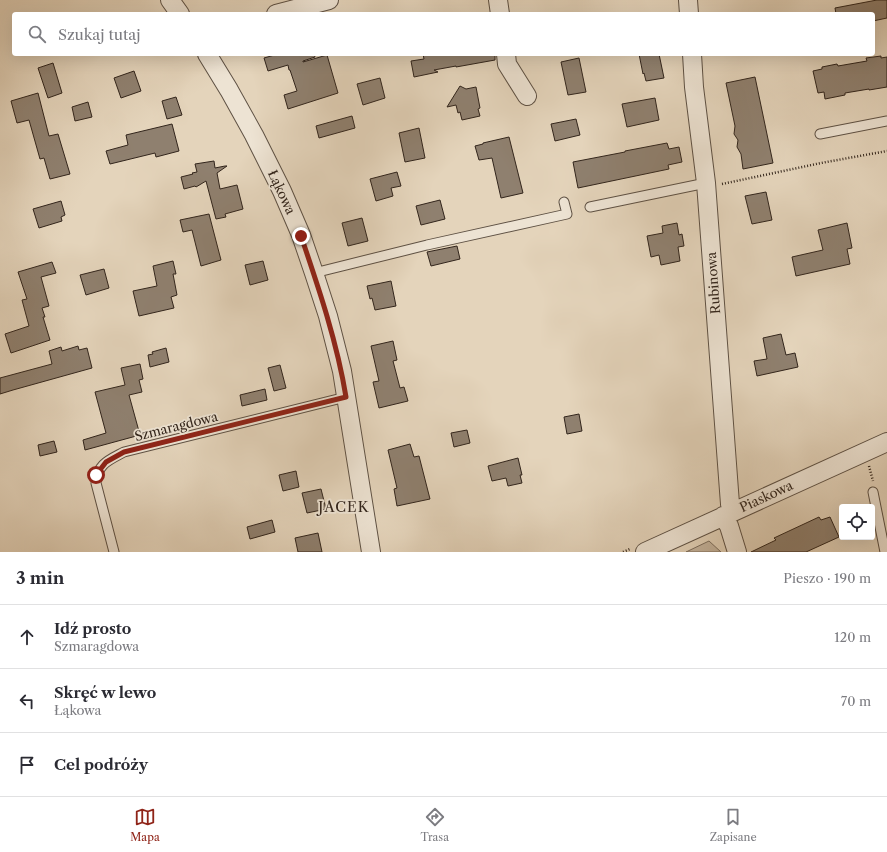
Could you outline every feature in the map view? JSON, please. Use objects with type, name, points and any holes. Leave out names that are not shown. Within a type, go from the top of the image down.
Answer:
[{"type":"street","points":[[170,0],[179,12]]},
{"type":"street","points":[[284,12],[329,0]]},
{"type":"street","points":[[498,0],[500,12]]},
{"type":"street","points":[[688,0],[689,12]]},
{"type":"street","name":"Łąkowa","points":[[208,56],[230,90],[282,191],[301,236],[314,273],[328,316],[340,364],[371,552]]},
{"type":"street","points":[[506,56],[508,64],[527,96]]},
{"type":"street","name":"Rubinowa","points":[[692,56],[694,87],[706,183],[730,504],[728,514],[729,526],[737,552]]},
{"type":"street","name":"Piaskowa","points":[[645,552],[887,442]]},
{"type":"lane","points":[[820,134],[887,121]]},
{"type":"lane","points":[[590,206],[706,183]]},
{"type":"lane","points":[[314,273],[427,245],[566,214],[564,202]]},
{"type":"lane","name":"Szmaragdowa","points":[[114,552],[96,483],[96,475],[106,462],[124,452],[346,397]]},
{"type":"lane","points":[[873,492],[885,552]]},
{"type":"path","points":[[706,183],[715,185],[887,151]]},
{"type":"path","points":[[865,451],[875,490],[873,492]]},
{"type":"shaded area","points":[[709,541],[721,552],[686,552]]},
{"type":"building","points":[[877,0],[887,0],[887,18],[875,21],[875,12],[836,12],[835,8]]},
{"type":"building","points":[[271,56],[315,56],[303,62],[327,56],[338,93],[288,109],[284,95],[297,91],[288,65],[268,71],[264,58]]},
{"type":"building","points":[[423,56],[495,56],[495,60],[434,70],[438,72],[414,77],[411,61],[424,59]]},
{"type":"building","points":[[639,56],[659,56],[664,78],[646,81],[644,73],[643,74]]},
{"type":"building","points":[[881,56],[881,58],[887,57],[887,87],[845,93],[845,95],[825,99],[824,92],[818,93],[813,71],[822,69],[822,67],[867,61],[866,58]]},
{"type":"building","points":[[579,58],[586,92],[568,95],[561,62]]},
{"type":"building","points":[[53,63],[62,93],[48,98],[38,68]]},
{"type":"building","points":[[134,71],[141,91],[121,98],[114,78]]},
{"type":"building","points":[[755,77],[773,163],[743,169],[741,154],[737,147],[738,140],[734,134],[735,126],[726,83]]},
{"type":"building","points":[[380,78],[385,98],[363,105],[357,84]]},
{"type":"building","points":[[460,86],[466,89],[476,87],[480,116],[462,120],[456,105],[447,107]]},
{"type":"building","points":[[38,93],[49,136],[58,134],[70,174],[50,179],[44,158],[40,159],[29,120],[17,123],[11,101]]},
{"type":"building","points":[[176,97],[182,115],[167,119],[162,101]]},
{"type":"building","points":[[655,98],[659,120],[627,127],[622,104]]},
{"type":"building","points":[[88,102],[92,117],[75,121],[72,107]]},
{"type":"building","points":[[352,116],[355,128],[319,138],[316,126]]},
{"type":"building","points":[[576,119],[580,135],[555,141],[551,124]]},
{"type":"building","points":[[172,124],[179,151],[156,157],[155,153],[110,164],[106,151],[128,145],[126,135]]},
{"type":"building","points":[[419,128],[425,158],[405,162],[399,133]]},
{"type":"building","points":[[509,137],[523,193],[501,198],[492,158],[479,160],[475,146]]},
{"type":"building","points":[[667,143],[669,149],[679,147],[682,162],[668,165],[669,169],[578,188],[573,162]]},
{"type":"building","points":[[214,161],[215,168],[227,166],[217,173],[220,189],[237,185],[243,209],[225,214],[226,217],[216,219],[206,181],[196,187],[184,189],[181,177],[197,172],[195,164]]},
{"type":"building","points":[[397,172],[401,186],[391,188],[393,196],[376,201],[370,179]]},
{"type":"building","points":[[766,192],[772,220],[752,224],[745,196]]},
{"type":"building","points":[[440,200],[445,219],[421,225],[416,206]]},
{"type":"building","points":[[61,201],[65,215],[61,217],[62,221],[39,228],[33,209]]},
{"type":"building","points":[[209,214],[221,260],[201,266],[192,230],[183,232],[180,220]]},
{"type":"building","points":[[362,218],[368,241],[348,246],[342,223]]},
{"type":"building","points":[[677,223],[679,235],[682,234],[684,246],[678,247],[680,261],[661,265],[659,255],[651,257],[647,236],[663,233],[662,226]]},
{"type":"building","points":[[847,223],[852,248],[847,249],[850,264],[796,276],[792,257],[823,250],[818,230]]},
{"type":"building","points":[[457,246],[460,259],[431,266],[427,252]]},
{"type":"building","points":[[173,261],[176,274],[173,274],[177,295],[171,297],[174,308],[139,316],[133,291],[157,286],[153,266]]},
{"type":"building","points":[[263,261],[268,280],[250,285],[245,265]]},
{"type":"building","points":[[52,262],[56,273],[41,277],[49,306],[42,308],[45,317],[43,317],[50,340],[11,353],[5,334],[29,326],[22,300],[27,299],[18,272]]},
{"type":"building","points":[[104,269],[109,288],[86,295],[80,275]]},
{"type":"building","points":[[391,281],[396,306],[375,310],[372,298],[370,299],[367,286]]},
{"type":"building","points":[[781,334],[786,355],[795,353],[798,367],[757,376],[754,361],[767,359],[763,338]]},
{"type":"building","points":[[393,341],[397,360],[393,361],[400,388],[404,387],[408,401],[379,408],[373,382],[379,381],[371,346]]},
{"type":"building","points":[[78,346],[79,350],[87,348],[92,368],[0,394],[0,378],[52,364],[49,351],[61,347],[62,351]]},
{"type":"building","points":[[166,348],[169,362],[150,367],[148,355],[153,354],[152,352]]},
{"type":"building","points":[[140,364],[143,379],[139,380],[142,392],[129,395],[140,435],[85,450],[83,440],[106,433],[95,392],[125,385],[121,368]]},
{"type":"building","points":[[280,365],[286,388],[274,391],[268,368]]},
{"type":"building","points":[[265,389],[267,400],[242,406],[240,395]]},
{"type":"building","points":[[579,414],[582,431],[567,434],[564,417]]},
{"type":"building","points":[[467,430],[470,443],[454,447],[451,433]]},
{"type":"building","points":[[54,441],[57,452],[40,456],[38,445]]},
{"type":"building","points":[[410,444],[414,457],[419,456],[430,499],[397,506],[394,489],[397,488],[388,450]]},
{"type":"building","points":[[518,458],[522,475],[520,475],[522,483],[508,486],[506,478],[492,481],[488,466]]},
{"type":"building","points":[[296,471],[299,487],[283,491],[279,475]]},
{"type":"building","points":[[321,489],[326,509],[307,513],[302,493]]},
{"type":"building","points":[[819,517],[821,520],[830,517],[839,537],[806,552],[751,552],[776,540],[774,538]]},
{"type":"building","points":[[272,520],[275,532],[250,539],[247,527]]},
{"type":"building","points":[[318,533],[322,552],[298,552],[295,538]]},
{"type":"district","name":"JACEK","points":[[344,507]]},
{"type":"route","points":[[96,475],[106,462],[124,452],[346,397],[342,371],[328,316],[301,236]]}]
